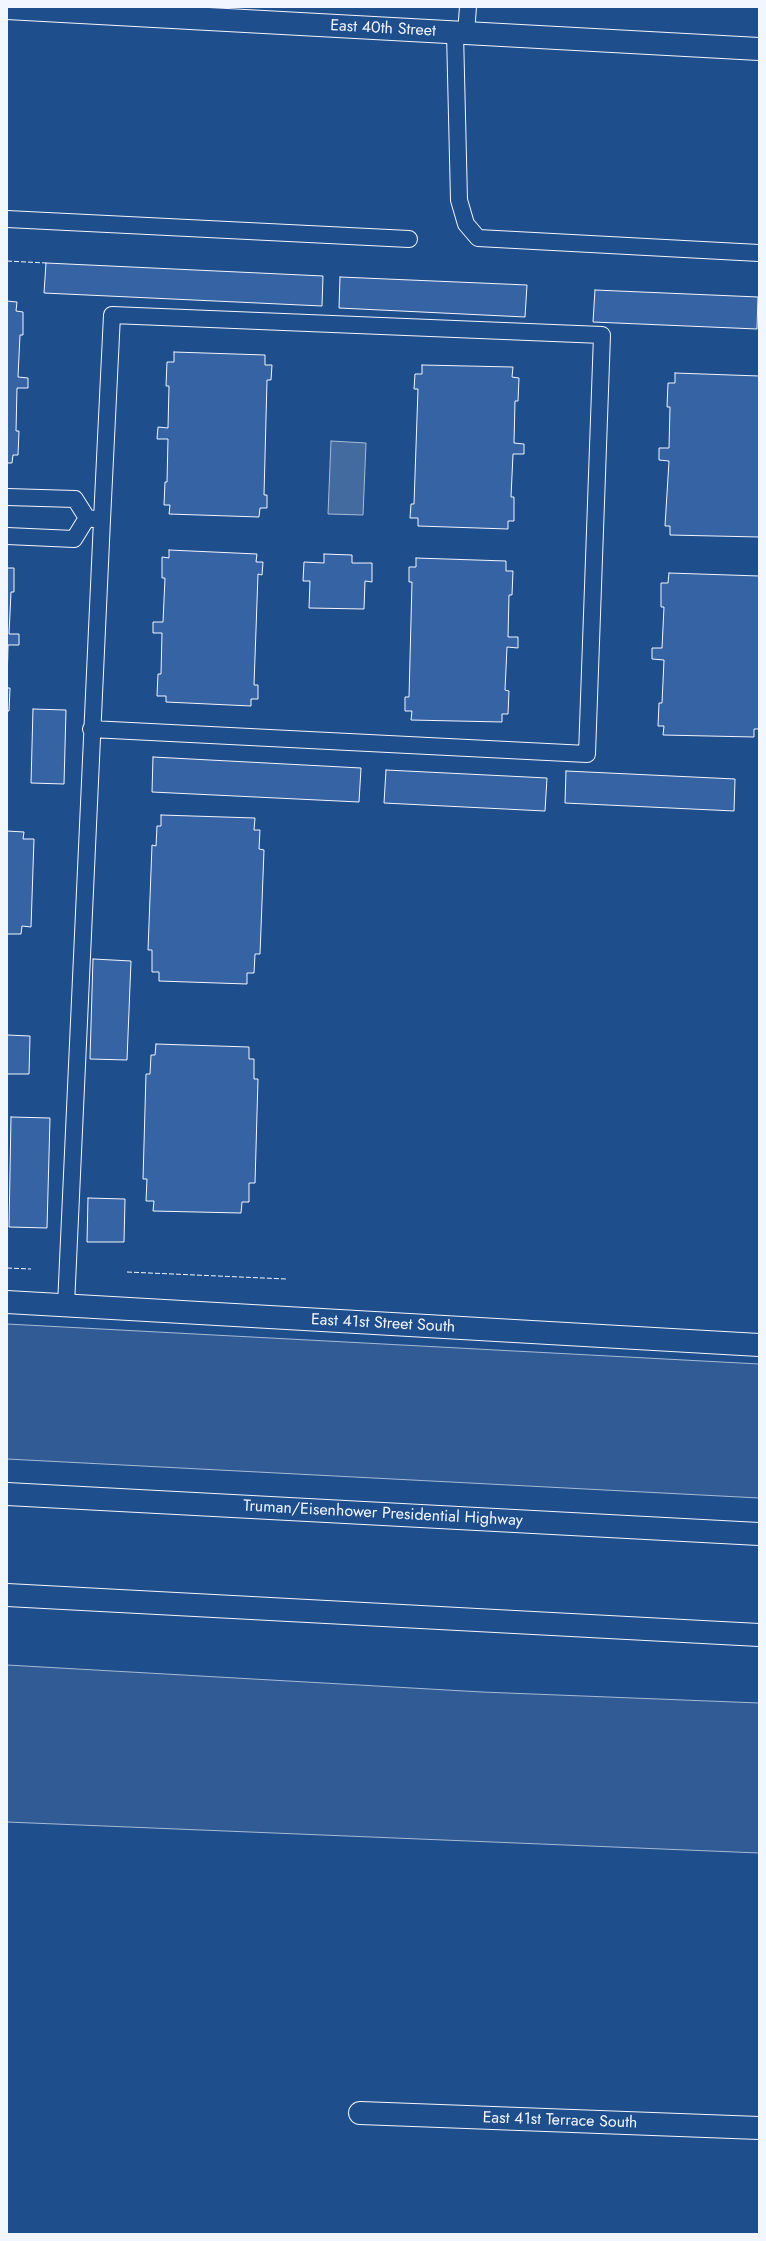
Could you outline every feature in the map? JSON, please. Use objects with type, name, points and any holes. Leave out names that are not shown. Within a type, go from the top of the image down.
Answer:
[{"type":"main road","name":"East 40th Street","points":[[7,8],[759,50]]},
{"type":"main road","name":"East 41st Street South","points":[[7,1302],[759,1345]]},
{"type":"main road","name":"Truman/Eisenhower Presidential Highway","points":[[7,1494],[759,1534]]},
{"type":"main road","points":[[7,1595],[759,1635]]},
{"type":"main road","name":"East 41st Terrace South","points":[[360,2113],[759,2128]]},
{"type":"lane","points":[[468,7],[461,33],[459,200],[466,224],[478,238],[759,253]]},
{"type":"lane","points":[[7,219],[409,238]]},
{"type":"lane","points":[[66,1305],[91,729],[94,519],[112,315],[602,335],[587,754],[91,729]]},
{"type":"lane","points":[[7,498],[75,499],[94,519]]},
{"type":"lane","points":[[7,536],[74,539],[94,519]]},
{"type":"shaded area","points":[[331,441],[366,443],[363,515],[328,514]]},
{"type":"shaded area","points":[[7,1324],[759,1364],[759,1498],[7,1459]]},
{"type":"shaded area","points":[[7,1665],[482,1692],[759,1703],[759,1853],[7,1822]]},
{"type":"building","points":[[46,263],[323,276],[322,306],[44,293]]},
{"type":"building","points":[[340,277],[527,285],[525,317],[339,308]]},
{"type":"building","points":[[595,290],[758,297],[757,329],[593,322]]},
{"type":"building","points":[[7,301],[17,302],[16,311],[23,312],[23,335],[20,335],[18,377],[28,378],[28,388],[17,388],[16,431],[19,431],[18,455],[13,455],[12,463],[7,463]]},
{"type":"building","points":[[174,352],[265,355],[265,365],[272,365],[271,380],[267,380],[264,495],[267,495],[267,508],[260,508],[259,517],[169,514],[170,505],[164,505],[165,482],[167,482],[168,439],[157,439],[158,427],[168,428],[169,386],[166,386],[167,362],[174,362]]},
{"type":"building","points":[[422,365],[513,367],[512,377],[519,378],[518,401],[515,401],[514,443],[524,444],[524,454],[513,454],[511,497],[514,497],[514,521],[508,521],[508,529],[418,526],[418,518],[410,518],[411,504],[414,504],[418,389],[414,389],[415,374],[422,374]]},
{"type":"building","points":[[675,373],[759,376],[759,537],[670,535],[670,526],[665,526],[669,461],[659,460],[659,448],[669,448],[670,407],[667,407],[668,383],[675,383]]},
{"type":"building","points":[[169,550],[257,554],[256,562],[263,562],[262,575],[258,574],[254,685],[258,685],[258,699],[251,699],[251,706],[166,702],[166,696],[157,696],[158,674],[161,674],[162,633],[153,633],[153,622],[163,622],[165,578],[162,578],[162,557],[169,558]]},
{"type":"building","points":[[324,554],[352,555],[352,563],[372,563],[372,582],[365,581],[364,609],[309,608],[310,581],[303,581],[304,562],[324,563]]},
{"type":"building","points":[[416,558],[506,561],[506,571],[513,571],[512,595],[509,595],[508,637],[518,637],[518,648],[507,647],[505,690],[509,691],[508,714],[502,714],[502,722],[411,720],[412,711],[405,711],[405,697],[409,697],[412,582],[409,582],[409,567],[416,567]]},
{"type":"building","points":[[7,568],[14,568],[14,592],[11,592],[9,634],[19,634],[19,645],[8,645],[7,685]]},
{"type":"building","points":[[669,573],[759,576],[759,729],[754,729],[754,737],[663,735],[664,726],[658,726],[659,703],[662,703],[664,660],[652,659],[652,648],[662,648],[664,607],[661,607],[661,583],[668,583]]},
{"type":"building","points":[[7,688],[10,688],[9,711],[7,711]]},
{"type":"building","points":[[33,709],[66,710],[64,784],[31,783]]},
{"type":"building","points":[[153,757],[361,768],[359,802],[152,792]]},
{"type":"building","points":[[386,770],[547,778],[545,811],[384,803]]},
{"type":"building","points":[[566,771],[735,779],[734,811],[565,803]]},
{"type":"building","points":[[161,815],[255,818],[254,830],[260,830],[259,849],[264,850],[260,954],[255,954],[254,973],[247,973],[247,984],[159,981],[159,972],[152,972],[152,950],[148,950],[152,845],[156,846],[157,826],[161,826]]},
{"type":"building","points":[[7,831],[24,832],[23,839],[34,839],[31,927],[22,926],[21,934],[7,934]]},
{"type":"building","points":[[93,959],[131,961],[127,1060],[90,1059]]},
{"type":"building","points":[[7,1035],[30,1036],[29,1074],[7,1074]]},
{"type":"building","points":[[156,1044],[249,1047],[249,1059],[254,1059],[254,1079],[258,1079],[255,1183],[249,1183],[249,1202],[242,1202],[241,1213],[153,1211],[154,1201],[146,1201],[147,1179],[143,1179],[146,1074],[150,1074],[151,1055],[155,1055]]},
{"type":"building","points":[[11,1117],[50,1118],[47,1228],[9,1227]]},
{"type":"building","points":[[88,1198],[125,1199],[124,1242],[87,1242]]},
{"type":"fence","points":[[7,261],[46,263]]},
{"type":"fence","points":[[7,1268],[31,1269]]},
{"type":"fence","points":[[127,1272],[286,1279]]}]
